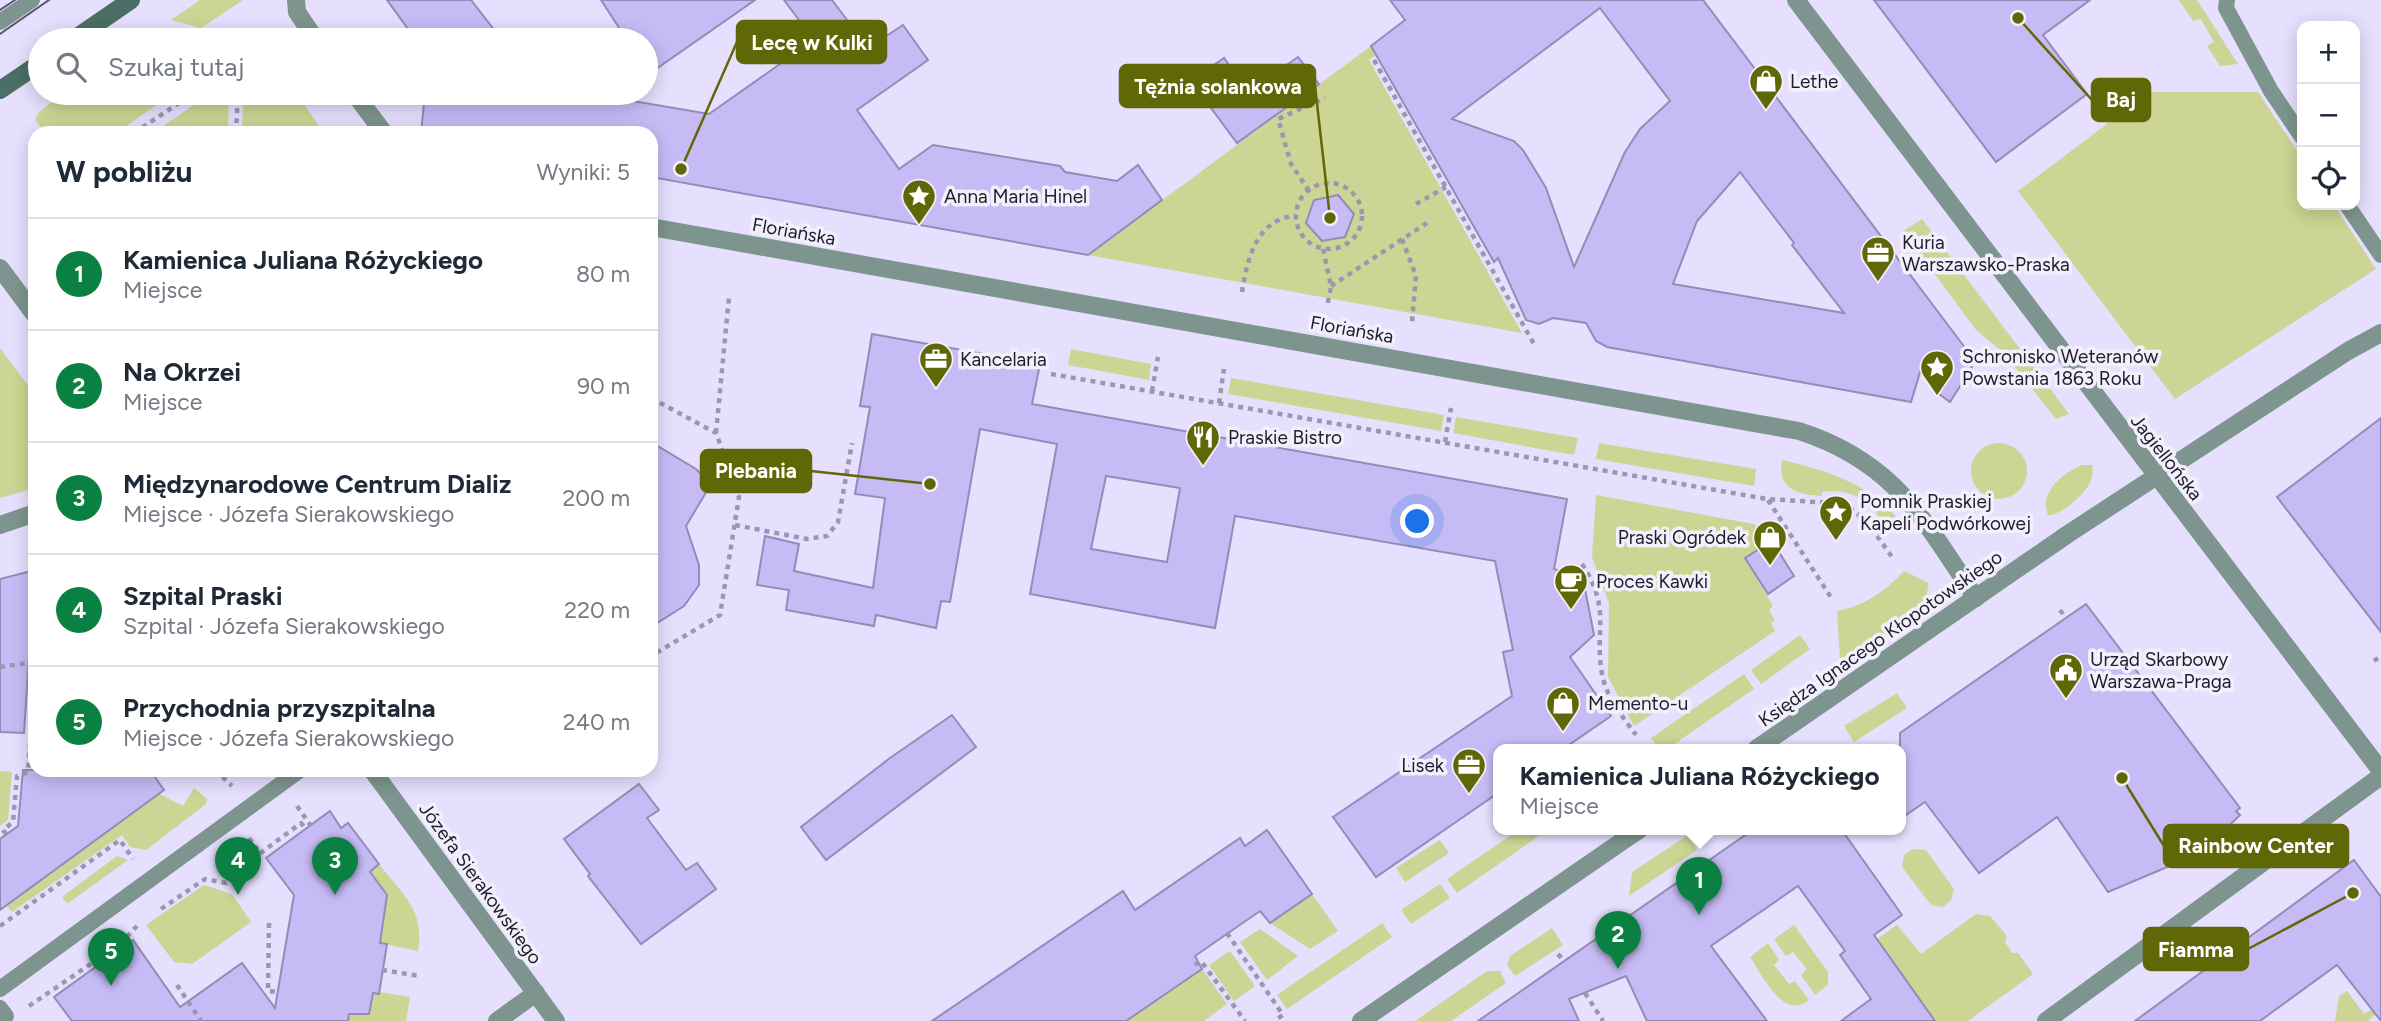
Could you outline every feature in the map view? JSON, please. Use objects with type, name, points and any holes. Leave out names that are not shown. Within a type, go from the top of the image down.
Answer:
[{"type":"main road","points":[[90,28],[131,0]]},
{"type":"main road","points":[[0,90],[28,71]]},
{"type":"street","name":"Jagiellońska","points":[[1796,0],[2381,773]]},
{"type":"street","points":[[296,2],[301,20],[307,28]]},
{"type":"street","points":[[363,105],[379,126]]},
{"type":"street","name":"Floriańska","points":[[658,228],[1799,431],[1852,453],[1898,487],[1976,597]]},
{"type":"street","points":[[0,268],[28,306]]},
{"type":"street","name":"Księdza Ignacego Kłopotowskiego","points":[[1763,744],[2156,477],[2348,351],[2381,333]]},
{"type":"street","points":[[0,524],[28,515]]},
{"type":"street","points":[[2046,1021],[2381,773]]},
{"type":"street","name":"Józefa Sierakowskiego","points":[[377,777],[556,1021]]},
{"type":"street","points":[[1361,1021],[1631,835]]},
{"type":"street","points":[[497,1021],[536,993]]},
{"type":"lane","points":[[0,22],[32,0]]},
{"type":"lane","points":[[2227,0],[2226,8],[2258,67],[2297,129]]},
{"type":"lane","points":[[2350,210],[2381,255]]},
{"type":"lane","points":[[0,989],[290,777]]},
{"type":"path","points":[[1374,60],[1534,344]]},
{"type":"path","points":[[1309,191],[1291,164],[1278,118],[1325,98]]},
{"type":"path","points":[[144,126],[176,105]]},
{"type":"path","points":[[236,126],[237,105]]},
{"type":"path","points":[[1323,184],[1336,184],[1357,198],[1362,210],[1357,235],[1348,244],[1336,249],[1323,249],[1311,244],[1301,235],[1296,216],[1301,198],[1309,191],[1323,184]]},
{"type":"path","points":[[1416,204],[1446,187]]},
{"type":"path","points":[[1242,292],[1248,260],[1255,244],[1275,221],[1296,216]]},
{"type":"path","points":[[1331,286],[1427,223]]},
{"type":"path","points":[[1402,239],[1416,276],[1412,322]]},
{"type":"path","points":[[1323,249],[1331,286],[1327,307]]},
{"type":"path","points":[[658,652],[720,615],[739,497],[716,433],[729,297]]},
{"type":"path","points":[[1152,391],[1158,357]]},
{"type":"path","points":[[1219,403],[1224,369]]},
{"type":"path","points":[[1051,374],[1767,499],[1832,503],[1849,508],[1868,523],[1892,557]]},
{"type":"path","points":[[658,402],[716,433]]},
{"type":"path","points":[[1445,442],[1451,408]]},
{"type":"path","points":[[735,525],[807,539],[827,536],[838,522],[852,443]]},
{"type":"path","points":[[1767,499],[1832,599]]},
{"type":"path","points":[[1582,564],[1592,579],[1601,612],[1602,674],[1608,693],[1636,736]]},
{"type":"path","points":[[2060,610],[2066,618]]},
{"type":"path","points":[[2374,661],[2381,656]]},
{"type":"path","points":[[0,667],[28,663]]},
{"type":"path","points":[[6,834],[3,830],[13,822],[17,776],[28,772]]},
{"type":"path","points":[[224,777],[237,787],[228,792]]},
{"type":"path","points":[[160,910],[205,879],[226,883],[235,872],[301,823],[306,829]]},
{"type":"path","points":[[0,926],[120,840],[136,863],[145,856]]},
{"type":"path","points":[[24,1008],[34,1005],[120,944],[149,918]]},
{"type":"path","points":[[269,923],[268,991],[280,992]]},
{"type":"path","points":[[1227,933],[1283,1015],[1275,1021]]},
{"type":"path","points":[[1558,954],[1564,961]]},
{"type":"path","points":[[1195,965],[1201,961],[1245,1021]]},
{"type":"path","points":[[382,971],[420,976]]},
{"type":"path","points":[[177,985],[201,1021]]},
{"type":"path","points":[[1585,993],[1603,1021]]},
{"type":"green space","points":[[200,0],[243,0],[201,28],[171,20]]},
{"type":"green space","points":[[2179,0],[2197,0],[2238,64],[2220,66],[2207,46],[2214,42],[2201,19],[2193,21]]},
{"type":"green space","points":[[1371,46],[1376,55],[1369,60],[1522,333],[1088,255]]},
{"type":"green space","points":[[2149,92],[2258,92],[2297,150],[2297,210],[2337,210],[2376,269],[2175,399],[2018,191]]},
{"type":"green space","points":[[48,105],[157,105],[126,126],[40,126],[35,120],[38,113]]},
{"type":"green space","points":[[194,105],[229,105],[228,126],[163,126]]},
{"type":"green space","points":[[243,105],[304,105],[319,126],[242,126]]},
{"type":"green space","points":[[1922,219],[2069,414],[2056,419],[2005,354],[1976,330],[1903,231]]},
{"type":"green space","points":[[0,348],[28,386],[28,490],[0,498]]},
{"type":"green space","points":[[1071,349],[1151,364],[1149,380],[1068,365]]},
{"type":"green space","points":[[1231,378],[1444,415],[1441,431],[1228,394]]},
{"type":"green space","points":[[1456,417],[1578,438],[1574,455],[1453,433]]},
{"type":"green space","points":[[1599,443],[1756,469],[1754,486],[1596,459]]},
{"type":"green space","points":[[1993,443],[2005,443],[2015,447],[2023,455],[2027,471],[2023,487],[2015,495],[2005,499],[1993,499],[1983,495],[1975,487],[1971,477],[1971,465],[1975,455],[1983,447]]},
{"type":"green space","points":[[1782,460],[1831,474],[1860,487],[1899,520],[1884,525],[1873,508],[1851,494],[1832,491],[1822,492],[1822,496],[1797,492],[1786,484],[1783,478]]},
{"type":"green space","points":[[2082,465],[2093,465],[2092,479],[2088,486],[2066,508],[2048,515],[2047,499],[2054,484]]},
{"type":"green space","points":[[1596,495],[1754,524],[1772,541],[1745,558],[1773,606],[1769,610],[1775,621],[1771,623],[1775,631],[1634,726],[1608,677],[1609,603],[1592,557]]},
{"type":"green space","points":[[1904,571],[1929,583],[1926,598],[1914,615],[1843,663],[1840,660],[1837,611],[1874,597]]},
{"type":"green space","points":[[1800,635],[1810,649],[1761,684],[1751,670]]},
{"type":"green space","points":[[1744,674],[1754,689],[1674,744],[1655,744],[1651,738]]},
{"type":"green space","points":[[1897,693],[1907,708],[1854,742],[1844,726]]},
{"type":"green space","points":[[0,771],[12,772],[8,820],[0,826]]},
{"type":"green space","points":[[194,788],[207,799],[206,804],[146,850],[130,847],[122,835],[12,912],[6,905],[158,793],[183,806]]},
{"type":"green space","points":[[1511,835],[1540,835],[1457,893],[1447,879]]},
{"type":"green space","points":[[1688,835],[1697,850],[1629,896],[1632,872]]},
{"type":"green space","points":[[1440,840],[1449,853],[1405,882],[1396,868]]},
{"type":"green space","points":[[1913,849],[1926,850],[1954,889],[1951,900],[1943,907],[1931,905],[1902,867],[1904,855]]},
{"type":"green space","points":[[117,856],[128,860],[67,904],[62,897]]},
{"type":"green space","points":[[379,864],[404,894],[415,914],[418,924],[418,951],[380,943],[367,902],[383,889],[370,872]]},
{"type":"green space","points":[[1440,884],[1450,898],[1411,924],[1401,910]]},
{"type":"green space","points":[[204,885],[232,894],[251,922],[192,964],[174,962],[146,925]]},
{"type":"green space","points":[[1312,894],[1338,931],[1310,949],[1270,923]]},
{"type":"green space","points":[[1976,914],[1990,916],[2007,936],[2005,942],[2012,953],[2018,953],[2033,974],[1968,1021],[1935,1021],[1877,939],[1897,925],[1921,954]]},
{"type":"green space","points":[[1382,923],[1392,937],[1287,1009],[1277,995]]},
{"type":"green space","points":[[1794,925],[1828,972],[1828,985],[1815,995],[1801,975],[1807,969],[1793,952],[1786,956],[1774,939]]},
{"type":"green space","points":[[1552,928],[1563,945],[1515,976],[1507,965],[1510,956]]},
{"type":"green space","points":[[1260,929],[1298,956],[1267,980],[1240,942]]},
{"type":"green space","points":[[1768,943],[1779,960],[1774,965],[1789,984],[1795,981],[1809,1000],[1800,1005],[1791,1005],[1782,1001],[1768,984],[1750,957]]},
{"type":"green space","points":[[1230,951],[1255,986],[1234,1001],[1209,965]]},
{"type":"green space","points":[[1202,969],[1227,1004],[1204,1021],[1127,1021]]},
{"type":"green space","points":[[1487,971],[1500,971],[1506,983],[1451,1021],[1415,1021]]},
{"type":"green space","points":[[2347,991],[2364,1014],[2371,1010],[2375,1015],[2368,1021],[2335,1021],[2339,996]]},
{"type":"green space","points":[[379,992],[410,997],[406,1021],[348,1021],[350,1010]]},
{"type":"building","points":[[387,0],[471,0],[493,28],[407,28]]},
{"type":"building","points":[[601,0],[755,0],[658,68],[658,28],[619,28]]},
{"type":"building","points":[[784,0],[832,0],[868,48],[903,25],[928,60],[857,110],[899,169],[933,145],[1060,166],[1065,172],[1117,181],[1138,165],[1162,200],[1088,255],[658,178],[658,126],[422,126],[424,105],[656,105],[709,114],[814,40]]},
{"type":"building","points":[[1390,0],[1703,0],[1966,349],[1960,360],[1972,367],[1950,402],[1935,391],[1921,369],[1911,402],[1607,347],[1596,341],[1586,323],[1553,318],[1539,324],[1526,320],[1498,258],[1494,262],[1371,46],[1405,20]],"holes":[[[1600,8],[1670,101],[1640,129],[1625,152],[1574,267],[1546,188],[1523,150],[1514,141],[1452,119]],[[1740,172],[1794,243],[1792,245],[1844,313],[1673,284],[1697,221]]]},
{"type":"building","points":[[1874,0],[2090,0],[2043,35],[2087,94],[1996,162]]},
{"type":"building","points":[[1298,57],[1319,84],[1237,143],[1191,81],[1224,58],[1248,92]]},
{"type":"building","points":[[1338,195],[1354,214],[1345,237],[1322,241],[1306,223],[1314,200]]},
{"type":"building","points":[[872,334],[1040,364],[1032,404],[1567,499],[1554,569],[1583,579],[1594,635],[1570,657],[1611,716],[1570,744],[1493,744],[1493,796],[1376,877],[1333,817],[1512,696],[1503,652],[1513,650],[1495,561],[1235,516],[1215,628],[1030,594],[1057,444],[980,429],[950,602],[941,601],[936,628],[876,615],[874,626],[786,610],[789,590],[757,585],[765,536],[799,544],[794,571],[873,588],[885,498],[855,494],[870,407],[860,406]],"holes":[[[1106,476],[1180,488],[1167,562],[1091,549]]]},
{"type":"building","points":[[2381,418],[2381,632],[2277,497]]},
{"type":"building","points":[[658,446],[696,469],[711,484],[686,526],[699,565],[699,585],[684,606],[658,623]]},
{"type":"building","name":"Praski Ogródek","points":[[1772,541],[1794,576],[1768,594],[1745,558]]},
{"type":"building","points":[[28,572],[28,671],[24,733],[0,732],[0,579]]},
{"type":"building","points":[[2086,604],[2240,808],[2236,811],[2240,815],[2207,847],[2191,857],[2108,892],[2057,817],[1979,873],[1925,802],[1906,815],[1906,744],[1900,744],[1900,733]]},
{"type":"building","points":[[952,715],[976,747],[826,860],[801,827],[890,758]]},
{"type":"building","points":[[23,770],[28,770],[28,777],[155,777],[164,790],[0,910],[0,839],[18,826]]},
{"type":"building","points":[[639,784],[659,810],[647,818],[686,870],[697,863],[716,889],[641,944],[588,876],[590,874],[564,839]]},
{"type":"building","points":[[330,811],[341,828],[348,823],[379,864],[370,872],[387,895],[380,943],[387,944],[379,994],[373,993],[369,1014],[349,1014],[348,1021],[72,1021],[54,997],[133,940],[180,1007],[242,963],[275,1008],[294,895],[266,858]]},
{"type":"building","points":[[1267,830],[1312,894],[1270,923],[1260,911],[1195,956],[1202,969],[1126,1021],[932,1021],[1123,891],[1135,910],[1240,838],[1245,846]]},
{"type":"building","points":[[1745,835],[1845,835],[1902,915],[1874,935],[1935,1021],[1841,1021],[1871,999],[1840,955],[1845,951],[1798,886],[1711,946],[1767,1021],[1647,1021],[1626,976],[1569,999],[1579,1021],[1478,1021]]},
{"type":"building","points":[[2354,860],[2381,897],[2381,1021],[2337,965],[2260,1021],[2135,1021]]},
{"type":"tram line","points":[[0,10],[15,0]]},
{"type":"tram line","points":[[0,34],[49,0]]},
{"type":"place","name":"Baj","points":[[2018,18]]},
{"type":"place","name":"Lethe","points":[[1766,111]]},
{"type":"place","name":"Lecę w Kulki","points":[[681,169]]},
{"type":"place","name":"Tężnia solankowa","points":[[1330,218]]},
{"type":"place","name":"Anna Maria Hinel","points":[[919,226]]},
{"type":"place","name":"Kuria Warszawsko-Praska","points":[[1878,283]]},
{"type":"place","name":"Kancelaria","points":[[936,389]]},
{"type":"place","name":"Schronisko Weteranów Powstania 1863 Roku","points":[[1937,397]]},
{"type":"place","name":"Praskie Bistro","points":[[1203,467]]},
{"type":"place","name":"Plebania","points":[[930,484]]},
{"type":"place","name":"Pomnik Praskiej Kapeli Podwórkowej","points":[[1836,542]]},
{"type":"place","name":"Praski Ogródek","points":[[1770,567]]},
{"type":"place","name":"Proces Kawki","points":[[1571,611]]},
{"type":"place","name":"Urząd Skarbowy Warszawa-Praga","points":[[2066,700]]},
{"type":"place","name":"Memento-u","points":[[1563,733]]},
{"type":"place","name":"Rainbow Center","points":[[2122,778]]},
{"type":"place","name":"Lisek","points":[[1469,795]]},
{"type":"place","name":"Fiamma","points":[[2353,893]]},
{"type":"place","name":"Szpital Praski","points":[[238,895]]},
{"type":"place","name":"Międzynarodowe Centrum Dializ","points":[[335,895]]},
{"type":"place","name":"Kamienica Juliana Różyckiego","points":[[1699,915]]},
{"type":"place","name":"Na Okrzei","points":[[1618,969]]},
{"type":"place","name":"Przychodnia przyszpitalna","points":[[111,986]]}]
